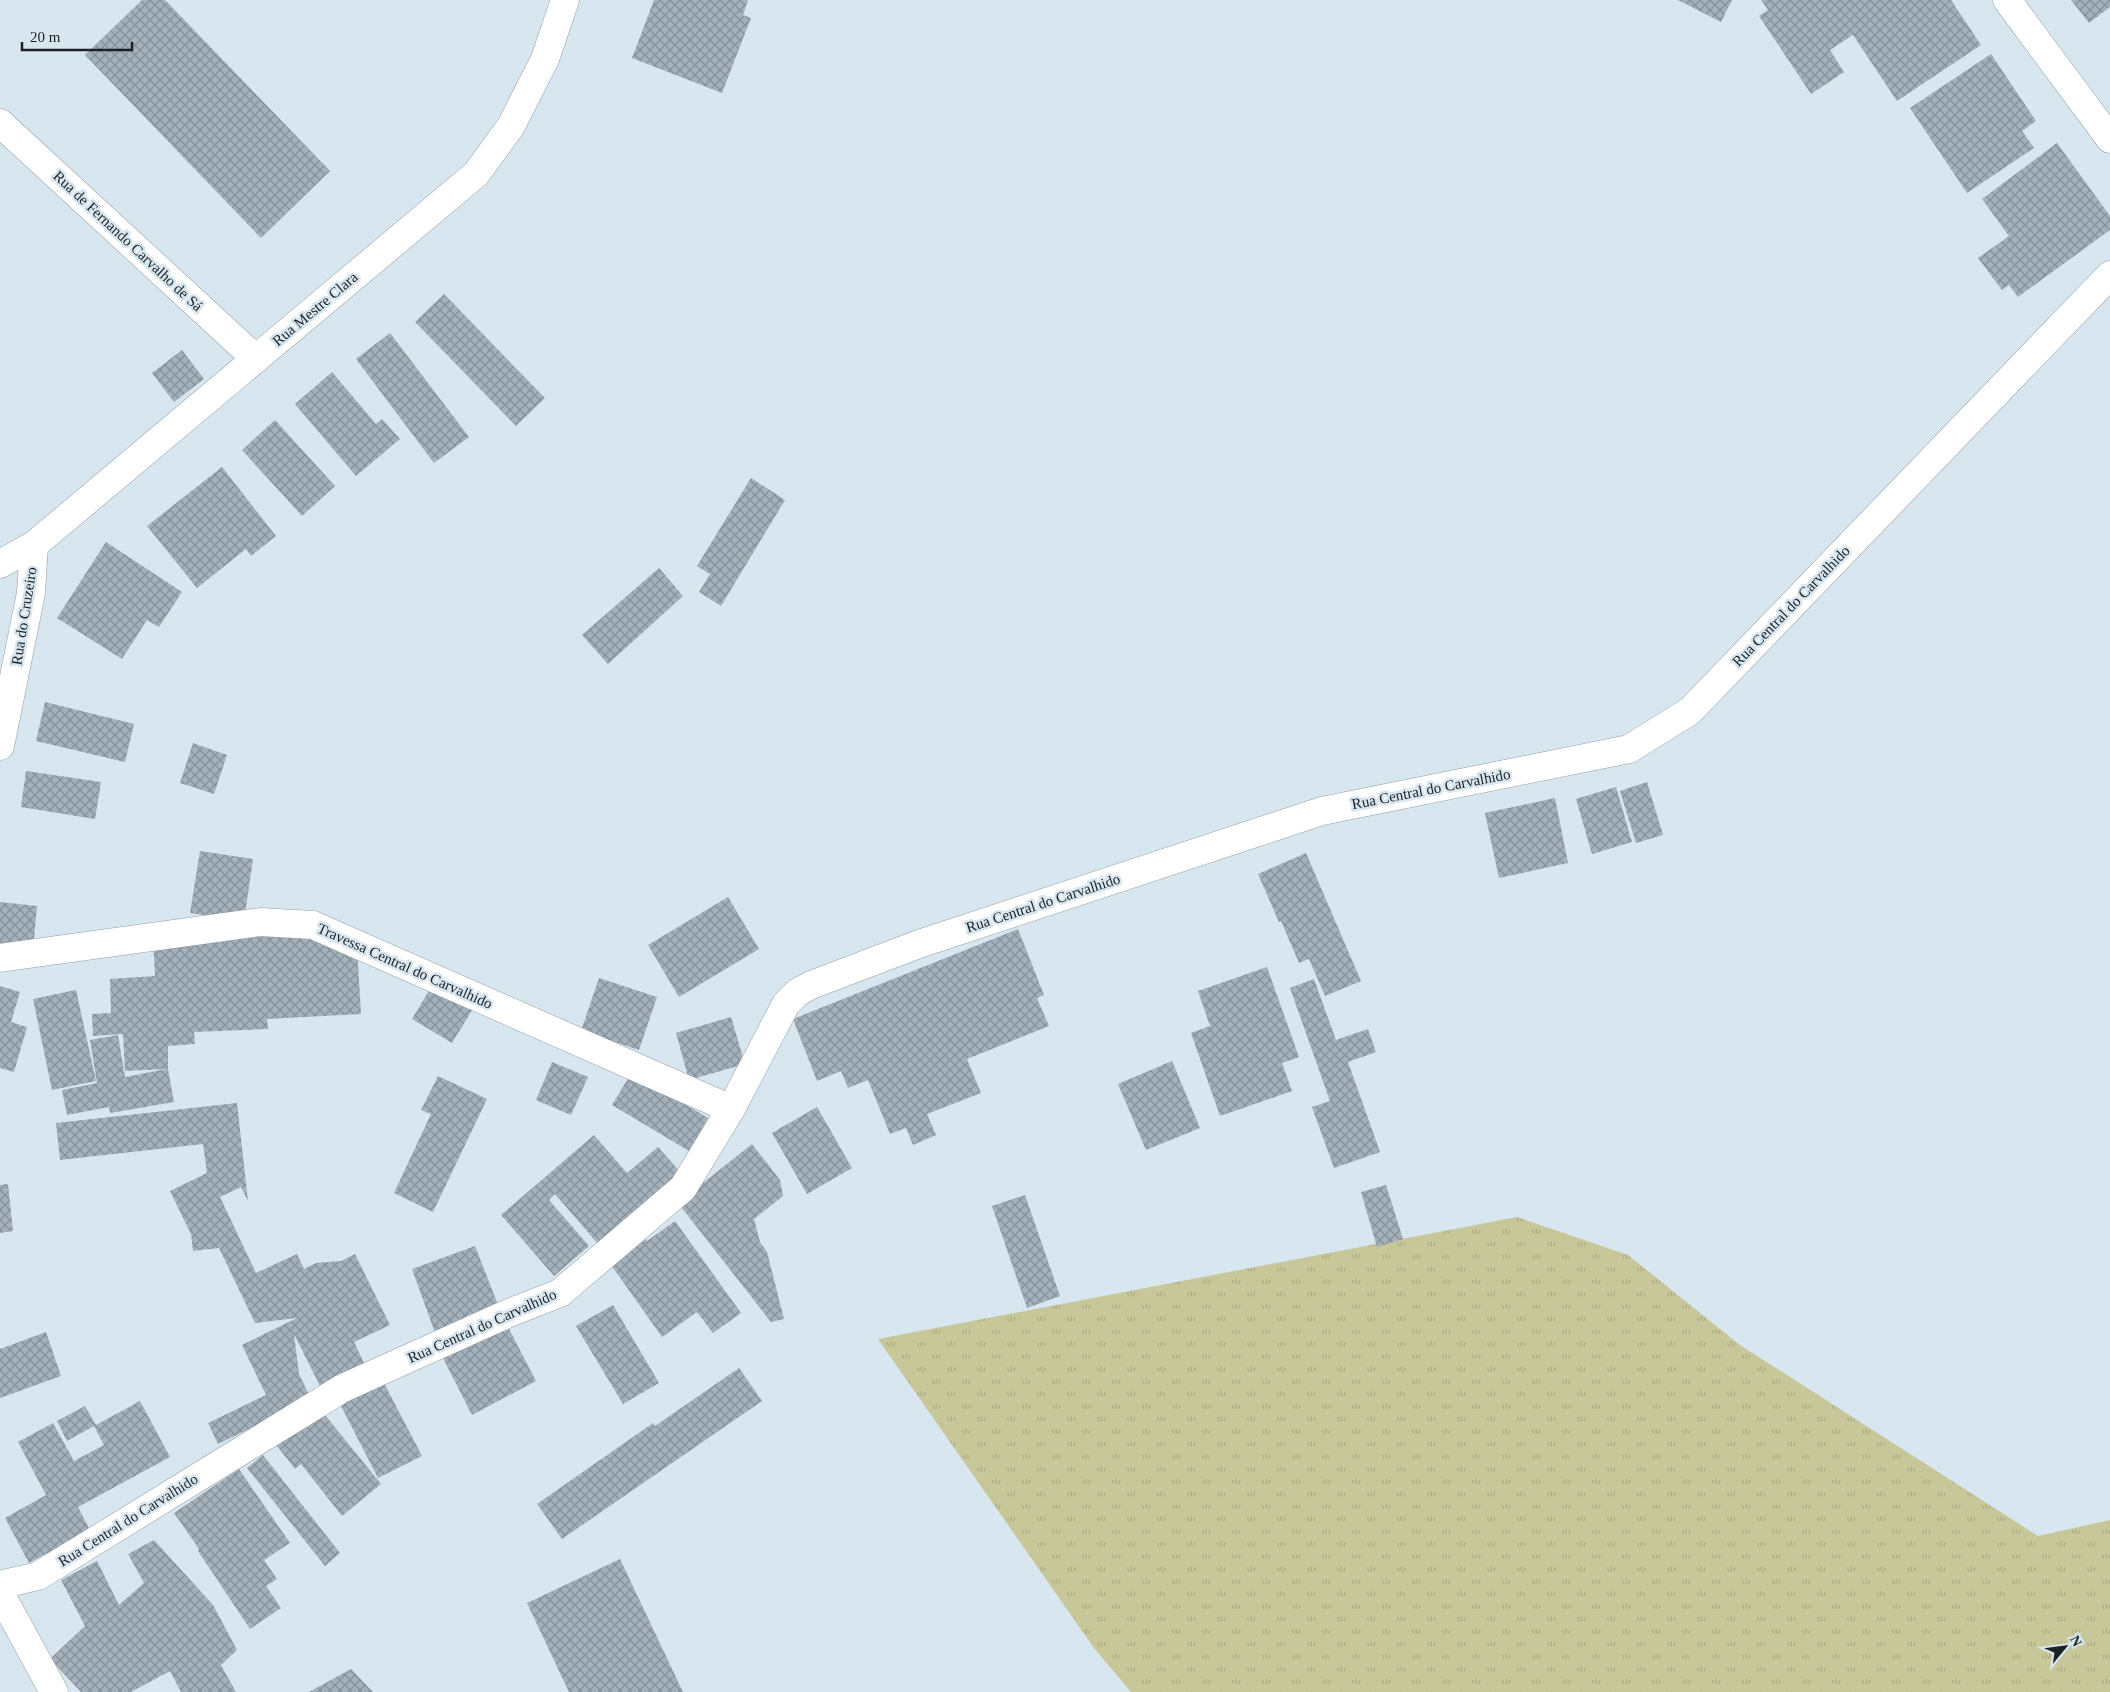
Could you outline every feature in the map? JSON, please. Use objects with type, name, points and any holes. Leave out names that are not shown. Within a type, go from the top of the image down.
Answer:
[{"type":"street","name":"Rua Mestre Clara","points":[[0,564],[34,545],[476,174],[511,126],[545,59],[565,0]]},
{"type":"street","points":[[2008,0],[2110,139]]},
{"type":"street","name":"Rua de Fernando Carvalho de Sá","points":[[0,123],[256,359]]},
{"type":"street","name":"Rua Central do Carvalhido","points":[[0,1586],[38,1576],[343,1388],[509,1313],[560,1293],[683,1188],[731,1109],[786,1004],[798,992],[819,982],[920,944],[1322,811],[1630,749],[1690,711],[2110,274]]},
{"type":"street","name":"Rua do Cruzeiro","points":[[0,746],[31,593],[34,545]]},
{"type":"street","name":"Travessa Central do Carvalhido","points":[[0,958],[260,922],[313,925],[731,1109]]},
{"type":"street","points":[[0,1593],[54,1692]]},
{"type":"green space","points":[[1517,1217],[1628,1255],[1740,1345],[2038,1536],[2110,1520],[2110,1692],[1131,1692],[1094,1648],[878,1339]]},
{"type":"building","points":[[142,0],[165,0],[330,171],[261,238],[85,55]]},
{"type":"building","points":[[654,0],[748,0],[743,15],[751,18],[722,93],[632,58]]},
{"type":"building","points":[[1678,0],[1732,0],[1721,22]]},
{"type":"building","points":[[1761,0],[1951,0],[1981,45],[1897,101],[1853,35],[1830,50],[1844,72],[1811,94],[1759,16],[1768,10]]},
{"type":"building","points":[[2071,0],[2110,0],[2110,7],[2089,23]]},
{"type":"building","points":[[1991,54],[2036,121],[2022,131],[2034,148],[1967,193],[1910,108]]},
{"type":"building","points":[[2057,143],[2110,216],[2110,230],[2018,297],[2009,285],[2002,290],[1978,258],[2009,236],[1982,199]]},
{"type":"building","points":[[444,294],[545,398],[516,426],[415,322]]},
{"type":"building","points":[[390,333],[469,437],[434,463],[356,359]]},
{"type":"building","points":[[182,350],[204,379],[174,402],[152,373]]},
{"type":"building","points":[[332,372],[376,424],[382,419],[400,439],[356,476],[295,404]]},
{"type":"building","points":[[275,420],[335,486],[302,516],[242,450]]},
{"type":"building","points":[[222,467],[276,536],[251,556],[246,549],[197,588],[147,526]]},
{"type":"building","points":[[751,478],[785,500],[721,606],[699,592],[710,574],[697,566]]},
{"type":"building","points":[[106,542],[182,592],[159,627],[147,620],[122,659],[57,618]]},
{"type":"building","points":[[659,568],[683,596],[608,664],[582,635]]},
{"type":"building","points":[[45,702],[134,724],[125,762],[36,741]]},
{"type":"building","points":[[193,743],[227,755],[214,794],[180,783]]},
{"type":"building","points":[[26,771],[101,782],[95,819],[21,807]]},
{"type":"building","points":[[1647,782],[1663,835],[1636,843],[1620,791]]},
{"type":"building","points":[[1616,787],[1632,842],[1592,854],[1576,799]]},
{"type":"building","points":[[1555,798],[1568,863],[1499,878],[1485,813]]},
{"type":"building","points":[[200,851],[253,859],[244,921],[190,913]]},
{"type":"building","points":[[1306,853],[1361,981],[1325,996],[1309,959],[1299,963],[1258,874]]},
{"type":"building","points":[[728,897],[759,949],[679,997],[648,945]]},
{"type":"building","points":[[0,902],[37,906],[33,950],[0,947]]},
{"type":"building","points":[[1018,929],[1044,995],[1037,998],[1049,1026],[967,1059],[981,1093],[927,1114],[936,1135],[913,1145],[906,1128],[890,1134],[868,1080],[848,1088],[841,1071],[817,1081],[793,1019]]},
{"type":"building","points":[[356,930],[361,1014],[267,1019],[268,1029],[194,1032],[195,1044],[168,1046],[168,1069],[174,1102],[110,1113],[109,1107],[67,1115],[62,1090],[97,1083],[90,1040],[118,1035],[125,1077],[166,1069],[125,1071],[123,1034],[93,1036],[92,1014],[111,1013],[110,979],[155,976],[153,939]]},
{"type":"building","points":[[1267,967],[1299,1057],[1282,1063],[1292,1091],[1220,1116],[1191,1033],[1210,1026],[1198,991]]},
{"type":"building","points":[[599,978],[657,997],[639,1050],[581,1031]]},
{"type":"building","points":[[436,979],[476,1004],[452,1043],[412,1019]]},
{"type":"building","points":[[1314,979],[1336,1040],[1368,1029],[1376,1052],[1348,1062],[1380,1152],[1334,1168],[1312,1107],[1330,1101],[1290,988]]},
{"type":"building","points":[[0,986],[20,992],[11,1022],[27,1027],[14,1072],[0,1068]]},
{"type":"building","points":[[76,990],[96,1081],[52,1090],[33,999]]},
{"type":"building","points":[[731,1017],[745,1064],[689,1080],[676,1033]]},
{"type":"building","points":[[1172,1061],[1200,1128],[1146,1150],[1118,1084]]},
{"type":"building","points":[[552,1062],[588,1077],[571,1115],[536,1100]]},
{"type":"building","points":[[632,1072],[708,1118],[689,1151],[612,1105]]},
{"type":"building","points":[[438,1076],[487,1099],[433,1212],[394,1193],[431,1114],[421,1110]]},
{"type":"building","points":[[237,1103],[248,1201],[241,1187],[220,1197],[256,1273],[297,1254],[304,1269],[316,1263],[341,1261],[355,1254],[390,1325],[354,1342],[365,1365],[321,1388],[294,1334],[299,1374],[311,1399],[218,1444],[208,1423],[266,1395],[242,1345],[297,1318],[255,1323],[219,1248],[193,1251],[191,1234],[170,1191],[207,1173],[203,1144],[60,1160],[56,1123]]},
{"type":"building","points":[[817,1107],[852,1168],[807,1194],[772,1133]]},
{"type":"building","points":[[594,1135],[627,1173],[658,1147],[682,1174],[599,1245],[555,1194],[549,1200],[589,1246],[554,1276],[501,1215]]},
{"type":"building","points":[[752,1144],[780,1180],[783,1196],[754,1219],[760,1242],[767,1252],[784,1319],[771,1322],[678,1203]]},
{"type":"building","points":[[8,1184],[13,1231],[0,1233],[0,1185]]},
{"type":"building","points":[[1386,1185],[1403,1239],[1377,1247],[1361,1192]]},
{"type":"building","points":[[1025,1195],[1060,1296],[1027,1308],[992,1206]]},
{"type":"building","points":[[675,1221],[741,1313],[713,1333],[697,1312],[662,1337],[609,1262],[644,1237],[647,1241]]},
{"type":"building","points":[[475,1246],[500,1310],[435,1333],[412,1269]]},
{"type":"building","points":[[613,1305],[659,1383],[623,1404],[576,1326]]},
{"type":"building","points":[[507,1325],[536,1381],[472,1415],[443,1358]]},
{"type":"building","points":[[46,1332],[61,1376],[0,1398],[0,1349]]},
{"type":"building","points":[[739,1368],[762,1401],[562,1539],[537,1504],[653,1423],[655,1426]]},
{"type":"building","points":[[383,1381],[422,1456],[378,1478],[340,1404]]},
{"type":"building","points":[[140,1401],[170,1457],[78,1507],[90,1530],[29,1563],[5,1518],[46,1495],[18,1442],[53,1423],[74,1461],[104,1445],[94,1426],[67,1441],[57,1421],[85,1406],[96,1425]]},
{"type":"building","points":[[321,1410],[381,1484],[342,1516],[301,1464],[295,1469],[277,1446]]},
{"type":"building","points":[[263,1455],[340,1553],[325,1566],[247,1468]]},
{"type":"building","points":[[239,1469],[290,1543],[264,1560],[277,1579],[266,1586],[281,1608],[250,1629],[174,1513]]},
{"type":"building","points":[[154,1540],[213,1605],[237,1650],[221,1665],[236,1692],[181,1692],[170,1671],[131,1692],[81,1692],[50,1659],[85,1626],[61,1580],[97,1561],[119,1605],[144,1583],[128,1554]]},
{"type":"building","points":[[620,1559],[683,1692],[569,1692],[527,1603]]},
{"type":"building","points":[[351,1669],[373,1692],[309,1692]]}]
